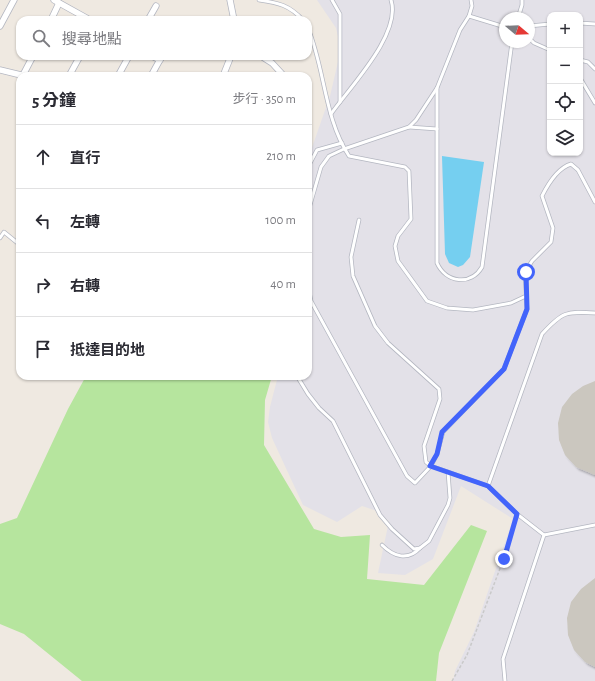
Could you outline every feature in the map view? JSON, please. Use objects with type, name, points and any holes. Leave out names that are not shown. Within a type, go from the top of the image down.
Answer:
[{"type":"street","points":[[0,26],[14,0]]},
{"type":"street","points":[[230,0],[233,16]]},
{"type":"street","points":[[52,16],[56,1],[83,16]]},
{"type":"street","points":[[150,16],[156,6]]},
{"type":"street","points":[[25,72],[31,60]]},
{"type":"street","points":[[71,72],[78,60]]},
{"type":"street","points":[[120,72],[127,60]]},
{"type":"street","points":[[153,72],[160,60]]},
{"type":"street","points":[[225,72],[229,60]]},
{"type":"street","points":[[267,60],[280,72]]},
{"type":"street","points":[[0,70],[16,73]]},
{"type":"lane","points":[[259,0],[278,3],[293,9],[299,16]]},
{"type":"lane","points":[[332,0],[340,14],[340,102]]},
{"type":"lane","points":[[331,114],[359,80],[375,56],[392,20],[391,0]]},
{"type":"lane","points":[[409,127],[416,120],[437,88],[460,30],[469,16],[472,6],[471,0]]},
{"type":"lane","points":[[520,12],[522,0]]},
{"type":"lane","points":[[469,16],[499,25]]},
{"type":"lane","points":[[583,22],[595,24]]},
{"type":"lane","points":[[535,25],[547,24]]},
{"type":"lane","points":[[312,37],[331,114],[344,149],[349,156],[405,167],[409,171],[410,219],[398,236],[395,246],[398,261],[427,301],[447,308],[473,310],[511,303],[526,296]]},
{"type":"lane","points":[[535,43],[547,49]]},
{"type":"lane","points":[[437,88],[438,263],[441,271],[452,278],[469,280],[475,276],[482,267],[511,48]]},
{"type":"lane","points":[[583,61],[588,62],[595,69]]},
{"type":"lane","points":[[583,83],[595,103]]},
{"type":"lane","points":[[312,198],[321,167],[329,156],[344,149],[409,127],[438,129]]},
{"type":"lane","points":[[312,159],[317,150],[342,143]]},
{"type":"lane","points":[[312,303],[408,476],[415,483],[430,466],[437,454],[442,432],[504,369],[527,309],[526,272],[532,261],[550,242],[553,228],[542,196],[545,190],[563,167],[571,164],[578,170],[595,202]]},
{"type":"lane","points":[[359,220],[351,257],[353,276],[375,326],[388,343],[439,389],[440,399],[424,446],[426,462],[430,466],[488,486],[517,514],[544,535],[595,526]]},
{"type":"lane","points":[[0,238],[4,232],[16,242]]},
{"type":"lane","points":[[488,486],[542,334],[556,320],[572,311],[595,313]]},
{"type":"lane","points":[[300,380],[315,404],[333,421],[380,515],[407,544],[414,549],[420,548]]},
{"type":"lane","points":[[382,545],[397,556],[406,557],[414,554],[428,541],[448,505],[450,498],[448,472]]},
{"type":"lane","points":[[505,681],[503,659],[544,535]]},
{"type":"path","points":[[452,681],[467,655],[509,545],[517,514]]},
{"type":"shaded area","points":[[317,0],[595,0],[595,681],[453,681],[455,671],[474,632],[513,519],[461,486],[433,559],[405,575],[378,573],[389,521],[377,511],[362,506],[337,522],[303,505],[272,438],[268,422],[277,380],[312,380],[312,148],[330,96],[341,49],[336,28]]},
{"type":"green space","points":[[84,380],[271,380],[265,400],[264,445],[314,529],[341,537],[370,535],[367,579],[424,585],[471,525],[487,531],[439,653],[436,681],[82,681],[24,634],[0,624],[0,524],[17,518],[68,409]]},
{"type":"water","points":[[442,156],[484,162],[470,257],[463,265],[458,267],[449,263],[445,254]]},
{"type":"building","points":[[595,381],[595,475],[576,467],[565,455],[559,440],[558,423],[562,407],[572,394],[583,386]]},
{"type":"building","points":[[595,578],[595,667],[585,662],[574,650],[568,635],[567,618],[571,602],[581,589]]},
{"type":"route","points":[[504,559],[517,514],[488,486],[430,466],[437,454],[442,432],[504,369],[527,309],[526,272]]}]
